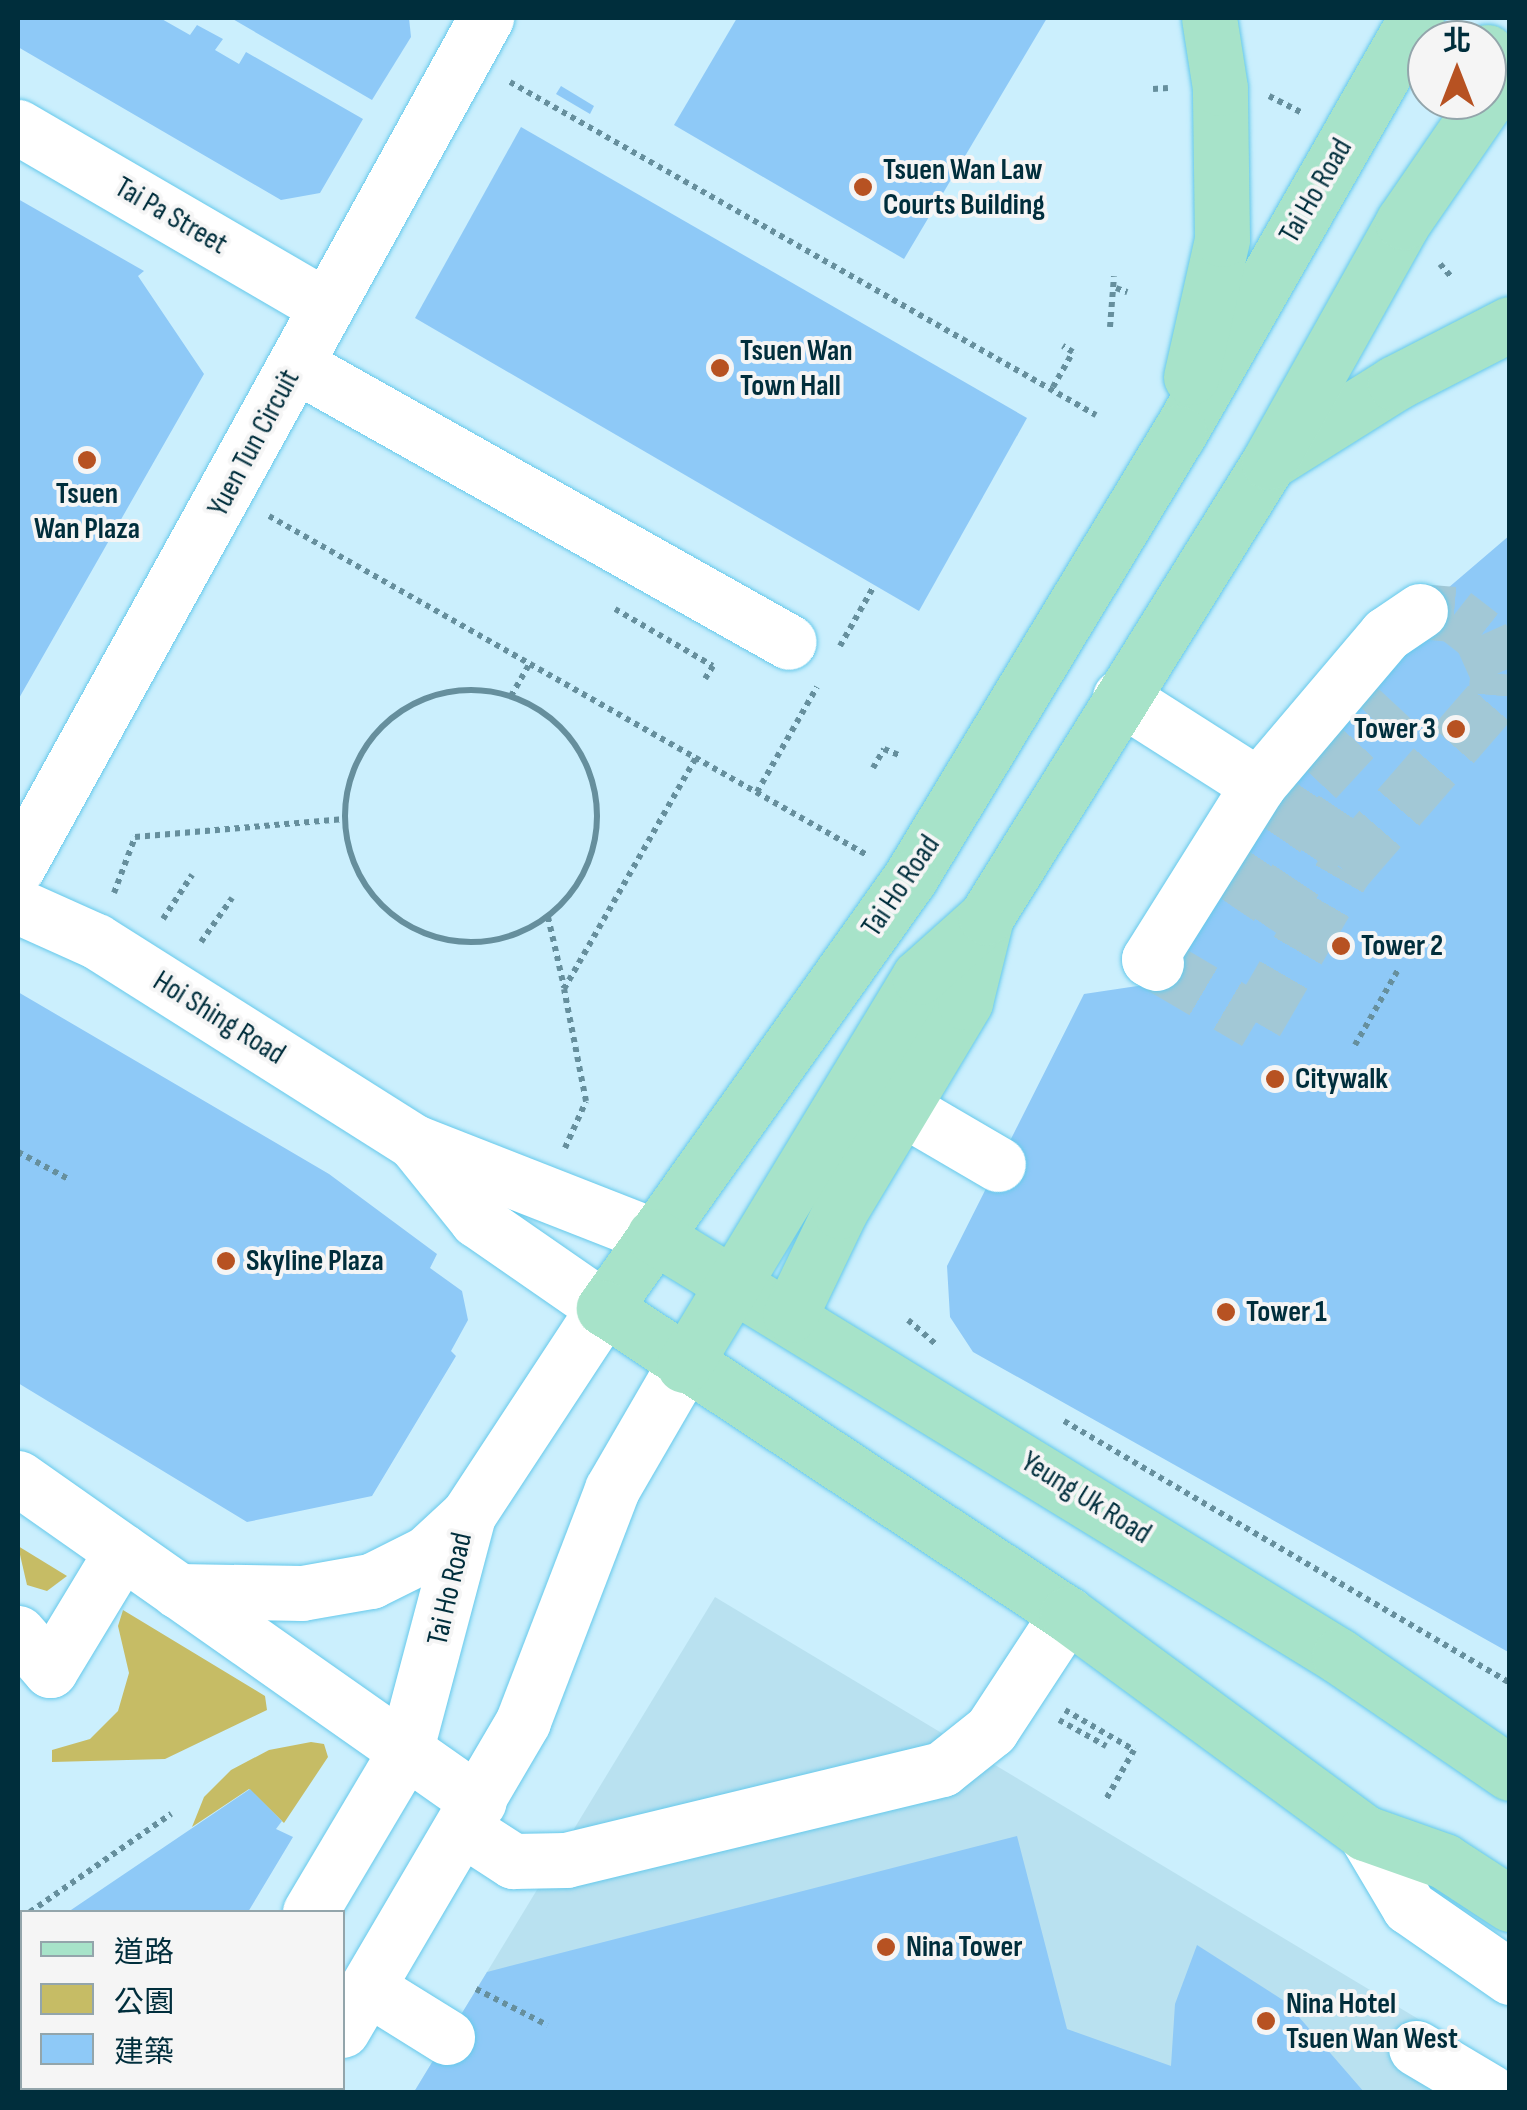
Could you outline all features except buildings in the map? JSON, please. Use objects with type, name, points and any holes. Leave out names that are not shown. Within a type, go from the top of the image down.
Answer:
[{"type":"main road","points":[[1179,433],[1222,239],[1220,88],[1210,18]]},
{"type":"main road","name":"Tai Ho Road","points":[[604,1308],[910,878],[1407,61]]},
{"type":"main road","points":[[684,1365],[918,978],[986,917],[1270,462],[1402,222],[1463,120]]},
{"type":"main road","points":[[1270,462],[1395,383],[1510,324]]},
{"type":"main road","points":[[790,1315],[902,1108],[966,1002],[986,917]]},
{"type":"main road","name":"Yeung Uk Road","points":[[654,1236],[734,1280],[1339,1656],[1510,1773]]},
{"type":"main road","points":[[604,1308],[684,1365],[1066,1614],[1365,1834],[1444,1861],[1510,1904]]},
{"type":"street","name":"Yuen Tun Circuit","points":[[18,866],[229,493],[324,305],[476,37]]},
{"type":"street","name":"Tai Pa Street","points":[[18,127],[324,305]]},
{"type":"street","points":[[296,365],[788,642]]},
{"type":"street","points":[[1156,963],[1149,959],[1200,886],[1258,785],[1420,612]]},
{"type":"street","points":[[1120,697],[1258,785]]},
{"type":"street","name":"Hoi Shing Road","points":[[18,906],[96,941],[414,1142],[654,1236]]},
{"type":"street","points":[[902,1108],[998,1164]]},
{"type":"street","name":"Hoi Shing Road","points":[[414,1142],[477,1220],[604,1308]]},
{"type":"street","name":"Tai Ho Road","points":[[311,1910],[405,1752],[468,1514],[604,1308]]},
{"type":"street","points":[[447,2037],[355,2009],[470,1815],[544,1674],[612,1489],[684,1365]]},
{"type":"street","points":[[18,1478],[405,1752],[514,1861],[566,1860],[942,1769],[991,1730],[1066,1614]]},
{"type":"street","points":[[178,1590],[302,1593],[371,1581],[427,1553],[468,1514]]},
{"type":"street","points":[[18,1633],[50,1670],[122,1551]]},
{"type":"street","points":[[1365,1834],[1408,1907],[1510,1977]]},
{"type":"street","points":[[1416,2048],[1490,2092]]},
{"type":"path","points":[[476,37],[1096,415]]},
{"type":"path","points":[[1261,92],[1313,118]]},
{"type":"path","points":[[1110,327],[1114,276],[1117,292],[1128,292]]},
{"type":"path","points":[[1053,387],[1073,352],[1063,346]]},
{"type":"path","points":[[229,493],[910,878]]},
{"type":"path","points":[[598,598],[713,666],[704,679]]},
{"type":"path","points":[[511,696],[530,663]]},
{"type":"path","points":[[472,690],[511,696],[546,714],[574,742],[598,815],[592,854],[548,917],[483,942],[415,930],[364,884],[344,819],[356,767],[396,714],[432,696],[472,690]]},
{"type":"path","points":[[873,768],[884,749],[899,755]]},
{"type":"path","points":[[564,989],[696,758]]},
{"type":"path","points":[[96,941],[135,837],[344,819]]},
{"type":"path","points":[[163,919],[192,875]]},
{"type":"path","points":[[201,942],[232,898]]},
{"type":"path","points":[[548,917],[586,1101],[581,1126],[559,1157]]},
{"type":"path","points":[[1355,1044],[1398,970]]},
{"type":"path","points":[[18,1152],[70,1180]]},
{"type":"path","points":[[908,1320],[942,1350]]},
{"type":"path","points":[[1046,1410],[1510,1683]]},
{"type":"path","points":[[1105,1801],[1134,1750],[1062,1709],[1056,1718],[1106,1746]]},
{"type":"path","points":[[33,1910],[172,1814]]},
{"type":"path","points":[[476,1989],[547,2024]]},
{"type":"shaded area","name":"Nina Tower","points":[[715,1597],[1510,2074],[1509,2092],[414,2092]]},
{"type":"green space","points":[[18,1546],[67,1576],[47,1591],[27,1585]]},
{"type":"green space","points":[[123,1610],[265,1696],[267,1710],[165,1759],[52,1762],[52,1750],[90,1739],[118,1711],[129,1673],[118,1626]]},
{"type":"green space","points":[[311,1742],[324,1744],[328,1757],[284,1823],[249,1789],[192,1827],[204,1797],[231,1770],[269,1750]]},
{"type":"tunnel","points":[[1156,963],[1256,1022],[1344,870],[1496,695],[1498,673],[1481,635],[1454,614],[1420,611]]},
{"type":"tunnel","points":[[1231,905],[1316,779],[1390,699]]},
{"type":"tunnel","points":[[1265,925],[1354,792]]},
{"type":"place","name":"Tsuen Wan Law Courts Building","points":[[863,187]]},
{"type":"place","name":"Tsuen Wan Town Hall","points":[[720,368]]},
{"type":"place","name":"Tsuen Wan Plaza","points":[[87,460]]},
{"type":"place","name":"Tower 3","points":[[1456,729]]},
{"type":"place","name":"Tower 2","points":[[1341,946]]},
{"type":"place","name":"Citywalk","points":[[1275,1079]]},
{"type":"place","name":"Skyline Plaza","points":[[226,1261]]},
{"type":"place","name":"Tower 1","points":[[1226,1312]]},
{"type":"place","name":"Nina Tower","points":[[886,1947]]},
{"type":"place","name":"Nina Hotel Tsuen Wan West","points":[[1266,2021]]}]
